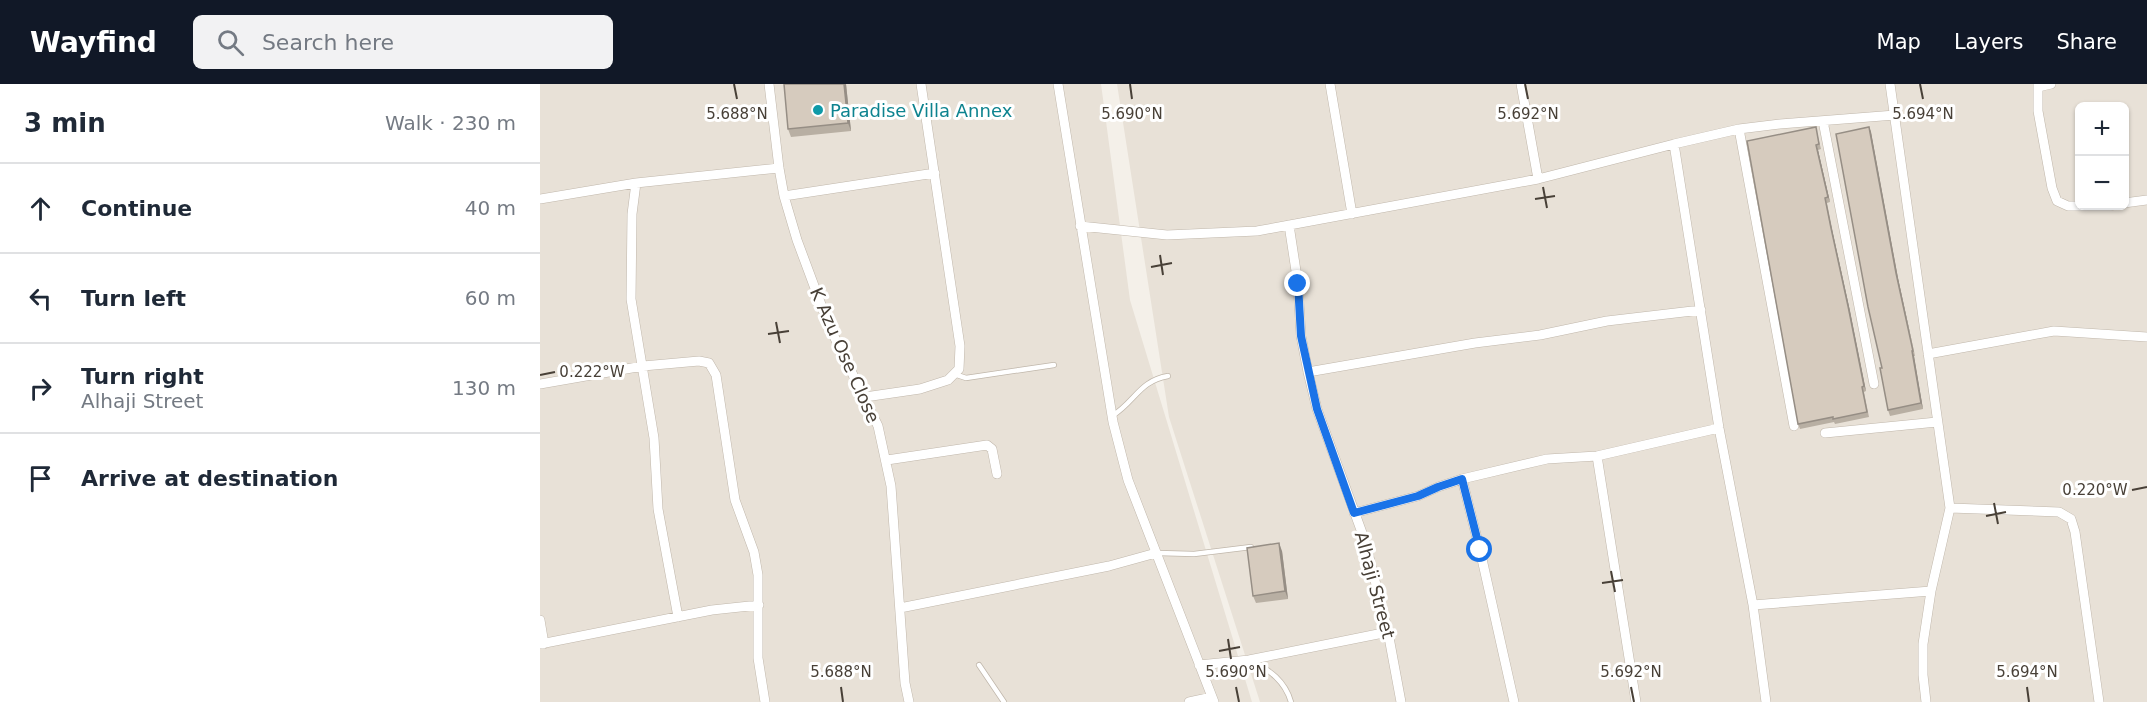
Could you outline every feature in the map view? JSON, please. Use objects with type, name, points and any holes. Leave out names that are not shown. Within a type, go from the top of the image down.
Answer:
[{"type":"street","name":"K Azu Ose Close","points":[[769,84],[784,196],[797,240],[829,327],[878,426],[886,460],[891,486],[904,683],[909,702]]},
{"type":"street","points":[[865,397],[920,389],[948,380],[959,369],[960,346],[921,84]]},
{"type":"street","points":[[1058,84],[1112,416],[1128,480],[1213,700],[1189,702]]},
{"type":"street","points":[[1330,84],[1352,214]]},
{"type":"street","points":[[1521,84],[1538,179]]},
{"type":"street","points":[[1890,84],[1950,508],[1931,591],[1923,645],[1926,702]]},
{"type":"street","points":[[2051,84],[2038,85],[2038,111],[2052,188],[2057,201],[2068,206],[2075,206]]},
{"type":"street","points":[[1080,226],[1167,235],[1257,231],[1538,179],[1739,129],[1895,115]]},
{"type":"street","points":[[1823,121],[1874,384]]},
{"type":"street","points":[[1739,129],[1794,426]]},
{"type":"street","points":[[1674,144],[1719,428],[1753,604],[1766,702]]},
{"type":"street","points":[[540,199],[636,183],[779,168]]},
{"type":"street","points":[[784,196],[935,173]]},
{"type":"street","points":[[636,183],[632,214],[631,299],[654,438],[658,509],[678,617]]},
{"type":"street","points":[[2129,202],[2147,200]]},
{"type":"street","name":"Alhaji Street","points":[[1289,225],[1298,284],[1301,336],[1308,372],[1317,409],[1365,541],[1388,632],[1401,702]]},
{"type":"street","points":[[1308,372],[1540,335],[1607,321],[1701,310]]},
{"type":"street","points":[[1928,354],[2054,331],[2147,337]]},
{"type":"street","points":[[540,384],[643,366],[699,361],[709,363],[716,375],[735,500],[754,552],[758,575],[758,658],[765,702]]},
{"type":"street","points":[[1825,433],[1937,422]]},
{"type":"street","points":[[1354,513],[1418,496],[1462,479],[1546,459],[1596,456],[1719,428]]},
{"type":"street","points":[[886,460],[983,445],[992,449],[997,474]]},
{"type":"street","points":[[1596,456],[1636,702]]},
{"type":"street","points":[[1462,479],[1514,702]]},
{"type":"street","points":[[1950,508],[2059,513],[2071,519],[2075,532],[2099,702]]},
{"type":"street","points":[[900,608],[1109,566],[1156,553]]},
{"type":"street","points":[[1753,604],[1931,591]]},
{"type":"street","points":[[540,620],[542,644],[712,610],[759,605]]},
{"type":"street","points":[[1198,665],[1249,660],[1388,632]]},
{"type":"lane","points":[[954,374],[966,378],[1054,365]]},
{"type":"lane","points":[[1112,416],[1122,410],[1146,383],[1167,376]]},
{"type":"lane","points":[[1156,553],[1194,554],[1260,546]]},
{"type":"lane","points":[[1249,660],[1264,667],[1280,680],[1291,702]]},
{"type":"lane","points":[[979,665],[1004,702]]},
{"type":"shaded area","points":[[540,84],[1101,84],[1130,300],[1252,702],[540,702]]},
{"type":"shaded area","points":[[1117,84],[2147,84],[2147,702],[1260,702],[1169,417]]},
{"type":"building","name":"Paradise Villa Annex","points":[[784,84],[844,84],[848,123],[788,129]]},
{"type":"building","points":[[1816,127],[1819,144],[1816,145],[1828,197],[1825,198],[1864,386],[1862,387],[1867,412],[1798,424],[1747,141]]},
{"type":"building","points":[[1869,127],[1921,403],[1888,410],[1880,368],[1882,368],[1868,307],[1836,134]]},
{"type":"building","points":[[1279,543],[1285,591],[1253,596],[1247,548]]},
{"type":"place","name":"Paradise Villa Annex","points":[[818,110]]},
{"type":"route","points":[[1298,284],[1301,336],[1317,409],[1354,513],[1418,496],[1462,479],[1480,550]]}]
